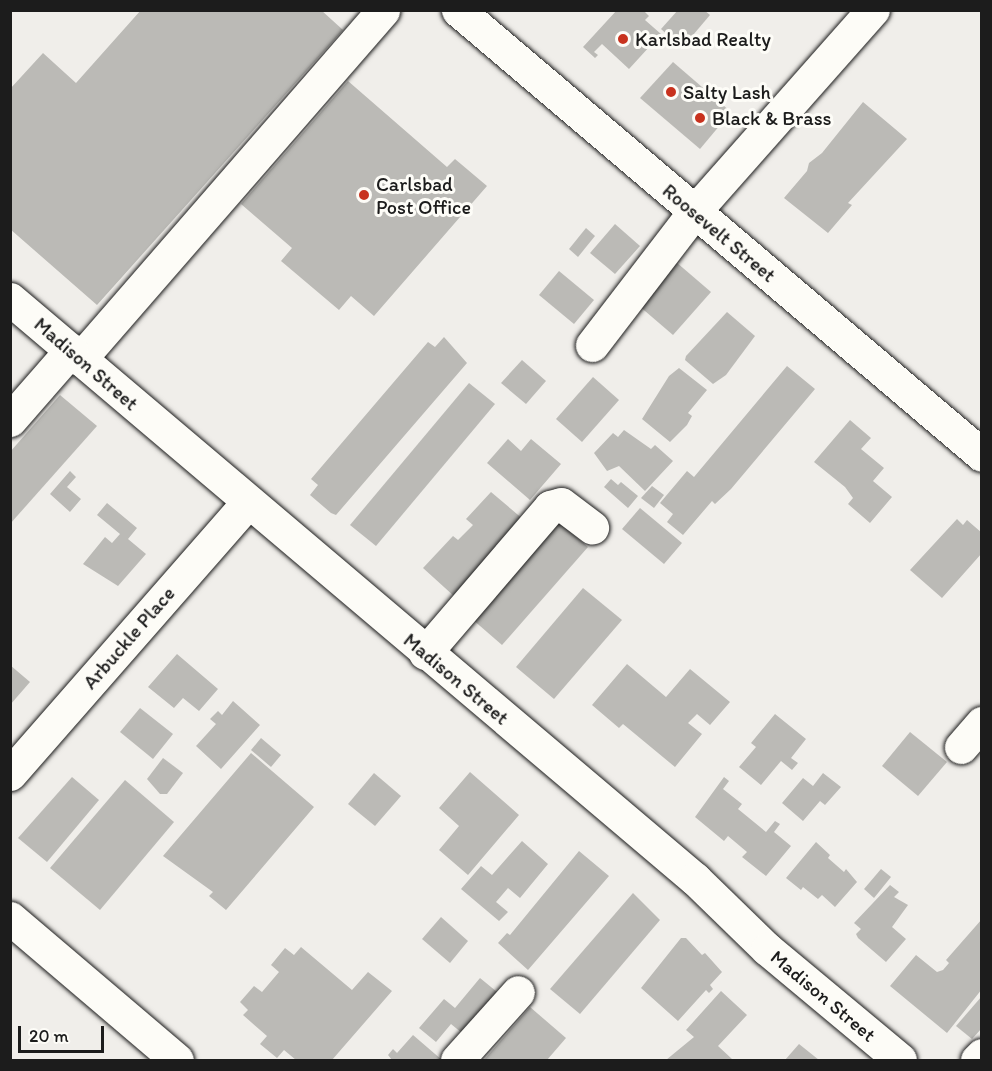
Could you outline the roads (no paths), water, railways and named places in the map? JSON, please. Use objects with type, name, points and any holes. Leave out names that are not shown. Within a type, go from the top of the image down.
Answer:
[{"type":"street","points":[[10,420],[76,355],[383,10]]},
{"type":"street","name":"Roosevelt Street","points":[[458,10],[981,455]]},
{"type":"street","points":[[592,345],[694,212],[873,10]]},
{"type":"street","name":"Madison Street","points":[[10,299],[425,653],[687,872],[767,949],[900,1060]]},
{"type":"street","name":"Arbuckle Place","points":[[10,774],[247,502]]},
{"type":"street","points":[[425,653],[550,507],[561,504],[592,527]]},
{"type":"street","points":[[10,918],[177,1060]]},
{"type":"street","points":[[457,1060],[518,992]]},
{"type":"street","points":[[976,1060],[981,1055]]},
{"type":"place","name":"Karlsbad Realty","points":[[623,39]]},
{"type":"place","name":"Salty Lash","points":[[671,92]]},
{"type":"place","name":"Black & Brass","points":[[700,118]]},
{"type":"place","name":"Carlsbad Post Office","points":[[364,195]]}]
